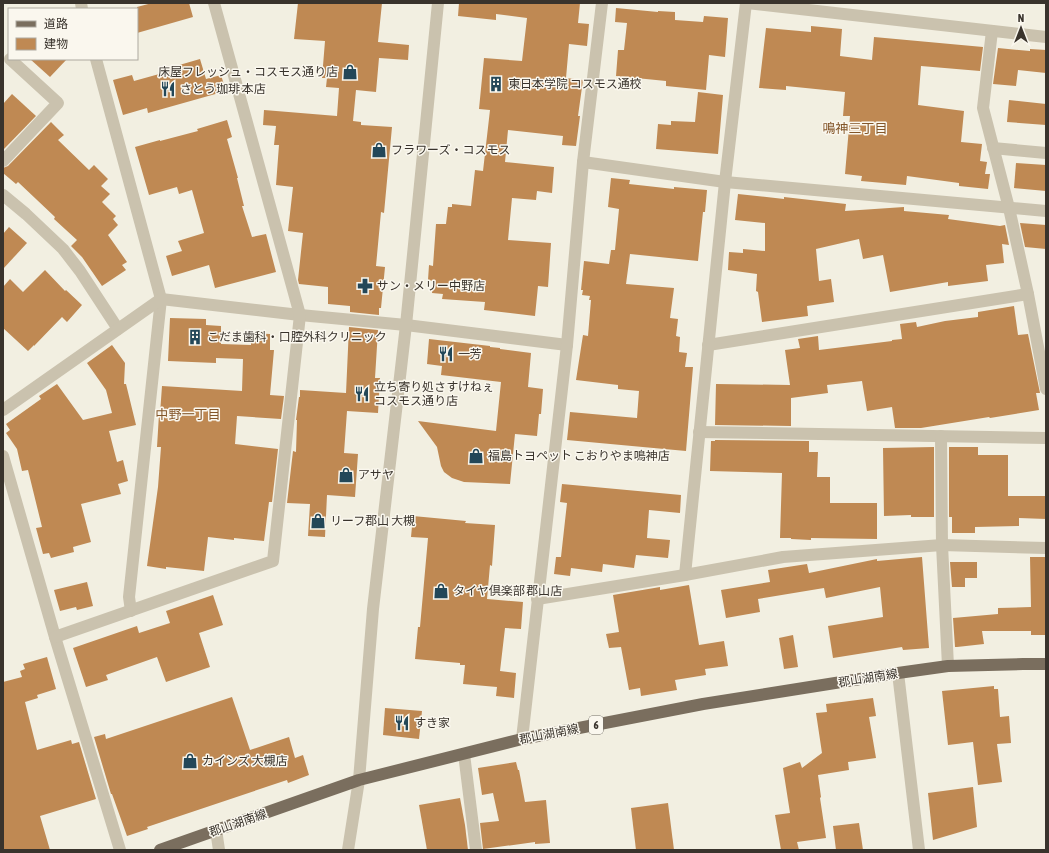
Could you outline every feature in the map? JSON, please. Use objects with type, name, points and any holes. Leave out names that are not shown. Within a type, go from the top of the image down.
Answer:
[{"type":"main road","name":"郡山湖南線","points":[[160,850],[359,780],[522,739],[703,704],[898,673],[948,666],[1046,664]]},
{"type":"street","points":[[55,637],[273,561],[300,315],[214,3]]},
{"type":"street","points":[[348,850],[359,780],[374,609],[406,325],[438,3]]},
{"type":"street","points":[[522,739],[567,345],[583,162],[602,3]]},
{"type":"street","points":[[685,575],[725,182],[746,3],[1046,37]]},
{"type":"street","points":[[992,31],[983,108],[1028,294],[1046,390]]},
{"type":"street","points":[[3,161],[58,103],[10,60]]},
{"type":"street","points":[[96,60],[161,299],[129,597],[131,611]]},
{"type":"street","points":[[993,148],[1046,153]]},
{"type":"street","points":[[583,162],[725,182],[1046,211]]},
{"type":"street","points":[[3,195],[26,214],[63,249],[80,271],[118,329]]},
{"type":"street","points":[[708,345],[1028,294]]},
{"type":"street","points":[[3,410],[161,299],[300,315],[406,325],[567,345]]},
{"type":"street","points":[[699,432],[1046,438]]},
{"type":"street","points":[[941,436],[942,546],[948,666]]},
{"type":"street","points":[[3,456],[55,637],[120,850]]},
{"type":"street","points":[[537,599],[685,575],[783,557],[942,546],[1046,548]]},
{"type":"street","points":[[898,673],[919,850]]},
{"type":"street","points":[[464,754],[476,850]]},
{"type":"street","points":[[216,830],[219,850]]},
{"type":"building","points":[[152,3],[189,3],[193,17],[138,33],[137,7]]},
{"type":"building","points":[[298,3],[382,3],[378,42],[409,45],[408,60],[379,58],[376,92],[356,90],[353,121],[361,122],[361,125],[392,127],[384,213],[381,212],[376,266],[385,267],[379,315],[350,312],[350,306],[328,304],[328,287],[299,284],[298,280],[303,233],[288,231],[293,187],[276,185],[279,145],[274,145],[276,126],[263,125],[264,110],[337,116],[339,88],[326,87],[327,78],[322,78],[325,41],[294,39]]},
{"type":"building","points":[[459,3],[580,3],[578,23],[589,24],[587,46],[569,44],[566,78],[583,80],[576,146],[562,145],[563,136],[508,130],[505,162],[554,167],[552,193],[537,191],[536,200],[512,198],[508,240],[551,243],[548,287],[538,286],[535,316],[484,310],[485,302],[442,299],[443,294],[432,293],[433,281],[428,280],[429,265],[433,266],[436,224],[446,224],[448,207],[452,207],[452,204],[471,206],[475,170],[483,171],[490,110],[479,109],[484,58],[522,61],[527,18],[496,14],[496,20],[458,16]]},
{"type":"building","points":[[616,8],[675,12],[675,20],[703,22],[704,16],[728,18],[725,57],[709,55],[706,90],[666,86],[666,81],[616,76],[618,50],[624,50],[627,23],[615,22]]},
{"type":"building","points":[[811,26],[842,29],[840,56],[872,60],[874,37],[983,47],[980,71],[921,66],[918,105],[964,111],[961,142],[982,144],[980,161],[987,162],[985,174],[990,174],[988,189],[959,186],[959,183],[907,176],[906,185],[861,181],[862,176],[845,174],[850,116],[843,116],[845,92],[786,86],[786,90],[759,88],[766,28],[811,32]]},
{"type":"building","points":[[998,48],[1030,51],[1030,49],[1046,50],[1046,73],[1018,70],[1016,86],[993,84]]},
{"type":"building","points":[[200,59],[206,79],[221,75],[226,91],[148,113],[147,108],[123,115],[113,80],[132,75],[134,81],[170,71],[169,68]]},
{"type":"building","points":[[31,60],[66,60],[50,77]]},
{"type":"building","points":[[698,92],[723,95],[718,154],[656,149],[658,124],[671,125],[671,121],[695,122]]},
{"type":"building","points":[[12,94],[36,116],[3,150],[3,104]]},
{"type":"building","points":[[1009,100],[1046,104],[1046,125],[1007,122]]},
{"type":"building","points":[[227,120],[232,137],[227,139],[238,178],[244,206],[242,206],[252,237],[266,234],[276,272],[215,288],[209,265],[172,276],[166,256],[182,251],[178,241],[204,233],[192,190],[179,194],[177,187],[149,195],[135,147],[198,131],[197,129]]},
{"type":"building","points":[[51,122],[64,135],[58,140],[89,170],[94,165],[108,179],[101,186],[110,194],[102,202],[116,216],[113,219],[118,225],[108,235],[127,262],[122,265],[126,270],[102,286],[82,257],[71,246],[77,240],[18,182],[16,184],[3,173],[3,168],[8,166]]},
{"type":"building","points":[[1016,163],[1046,165],[1046,191],[1014,188]]},
{"type":"building","points":[[611,178],[630,180],[629,184],[674,189],[674,187],[707,190],[705,212],[703,212],[698,261],[630,254],[626,284],[674,288],[670,318],[678,319],[676,336],[680,337],[679,352],[687,353],[685,367],[693,367],[686,451],[567,440],[570,412],[637,418],[639,391],[618,389],[618,385],[576,380],[583,335],[588,336],[591,300],[589,300],[590,296],[582,295],[583,290],[581,290],[584,261],[609,264],[611,250],[615,250],[619,209],[608,207]]},
{"type":"building","points":[[738,194],[784,199],[784,197],[846,204],[845,211],[904,207],[904,211],[949,215],[948,219],[1000,226],[1005,225],[1009,245],[1002,244],[1004,263],[986,265],[988,281],[948,286],[948,282],[890,292],[883,255],[863,259],[859,239],[816,249],[819,281],[831,279],[834,302],[807,306],[808,316],[762,322],[758,292],[756,291],[757,274],[728,270],[729,252],[743,253],[743,249],[765,251],[765,223],[735,220]]},
{"type":"building","points":[[1020,223],[1046,225],[1046,249],[1025,247]]},
{"type":"building","points":[[9,227],[27,243],[3,269],[3,234]]},
{"type":"building","points":[[45,270],[65,291],[66,290],[82,305],[67,322],[62,317],[28,351],[3,328],[3,287],[10,279],[23,292]]},
{"type":"building","points":[[1014,306],[1018,335],[1028,334],[1040,393],[1036,393],[1039,410],[921,428],[895,428],[892,407],[867,411],[862,381],[827,385],[828,393],[791,398],[791,426],[715,425],[716,384],[790,385],[785,350],[800,348],[798,339],[818,336],[819,350],[892,341],[902,339],[900,324],[916,322],[917,327],[945,321],[978,317],[978,312]]},
{"type":"building","points":[[170,318],[206,319],[206,325],[221,326],[221,344],[251,345],[251,333],[270,334],[270,350],[274,350],[270,395],[284,396],[281,419],[237,416],[235,444],[278,449],[272,502],[269,502],[264,541],[208,537],[204,571],[166,567],[166,569],[147,566],[158,487],[161,447],[157,447],[162,386],[242,391],[243,359],[216,358],[216,363],[168,361]]},
{"type":"building","points":[[349,327],[378,330],[375,378],[380,378],[378,413],[347,411],[344,453],[358,454],[355,497],[327,495],[325,537],[308,536],[310,504],[287,503],[293,451],[296,452],[296,420],[300,390],[346,393]]},
{"type":"building","points":[[429,339],[490,346],[500,349],[531,353],[528,387],[543,389],[541,414],[539,414],[537,436],[515,434],[510,484],[464,482],[452,478],[444,472],[441,466],[437,447],[418,421],[496,431],[501,382],[441,375],[442,366],[427,364]]},
{"type":"building","points":[[112,345],[125,363],[124,384],[126,384],[136,425],[109,431],[117,462],[123,460],[128,481],[118,484],[121,494],[81,504],[91,542],[73,547],[74,552],[51,558],[49,553],[43,554],[36,528],[42,527],[28,470],[22,471],[17,449],[6,433],[10,430],[6,424],[41,399],[39,396],[57,384],[83,420],[112,413],[106,390],[87,363]]},
{"type":"building","points":[[711,441],[809,441],[809,452],[818,452],[817,477],[830,477],[830,503],[877,503],[877,539],[811,538],[811,540],[780,538],[782,473],[710,471]]},
{"type":"building","points":[[934,447],[934,517],[911,517],[911,515],[884,516],[883,448]]},
{"type":"building","points":[[949,447],[978,447],[978,455],[1008,455],[1008,496],[1046,496],[1046,519],[1019,518],[1019,526],[975,527],[975,533],[952,533],[952,517],[949,517]]},
{"type":"building","points":[[562,484],[681,495],[680,513],[649,510],[647,538],[670,540],[668,558],[636,555],[634,568],[603,564],[602,572],[571,568],[570,576],[554,574],[556,557],[561,557],[567,503],[560,502]]},
{"type":"building","points":[[413,516],[466,521],[465,523],[495,525],[492,566],[490,565],[487,599],[523,602],[521,629],[505,628],[500,671],[516,673],[514,698],[496,696],[497,687],[463,684],[465,665],[460,665],[460,663],[415,659],[418,627],[420,627],[428,538],[411,537]]},
{"type":"building","points":[[922,557],[929,648],[903,650],[902,647],[833,658],[828,626],[883,617],[880,587],[826,598],[824,588],[758,599],[760,612],[726,618],[721,590],[770,582],[768,570],[807,564],[809,573],[877,559],[877,561]]},
{"type":"building","points":[[1030,557],[1046,557],[1046,635],[1031,635],[1031,631],[982,631],[984,644],[955,647],[953,618],[998,614],[998,608],[1031,607]]},
{"type":"building","points":[[950,562],[977,562],[977,578],[965,578],[965,587],[952,587]]},
{"type":"building","points":[[87,582],[93,606],[77,610],[76,607],[60,611],[54,590]]},
{"type":"building","points":[[689,585],[699,645],[724,641],[728,666],[705,669],[706,675],[675,680],[677,690],[641,696],[640,688],[629,690],[621,647],[609,648],[606,634],[619,632],[613,595],[660,587],[660,590]]},
{"type":"building","points":[[213,595],[223,625],[199,633],[210,667],[166,682],[157,657],[106,675],[108,680],[86,687],[73,648],[137,626],[139,633],[170,623],[166,611]]},
{"type":"building","points":[[793,635],[798,667],[784,669],[779,638]]},
{"type":"building","points":[[47,657],[56,689],[37,695],[38,698],[25,702],[37,750],[71,740],[72,744],[79,742],[96,799],[40,816],[50,850],[3,850],[3,682],[22,677],[20,671],[25,669],[23,664]]},
{"type":"building","points":[[994,686],[994,689],[998,689],[1000,717],[1009,716],[1011,743],[997,744],[1002,782],[978,785],[973,742],[948,745],[942,691]]},
{"type":"building","name":"カインズ 大槻店","points":[[232,697],[250,750],[289,737],[295,758],[303,755],[309,775],[288,783],[287,780],[147,827],[148,829],[127,836],[111,794],[94,737],[105,734],[106,739]]},
{"type":"building","points":[[873,698],[876,716],[869,717],[876,758],[848,762],[849,770],[818,775],[826,838],[797,842],[799,850],[781,850],[775,815],[790,813],[783,768],[800,762],[802,768],[822,753],[816,713],[827,712],[826,704]]},
{"type":"building","name":"すき家","points":[[385,708],[422,711],[419,739],[383,735]]},
{"type":"building","points":[[516,762],[525,802],[546,800],[550,843],[535,844],[535,842],[483,849],[480,823],[499,821],[493,793],[482,795],[478,768]]},
{"type":"building","points":[[973,787],[977,827],[933,840],[928,793]]},
{"type":"building","points":[[460,798],[468,850],[427,850],[419,805]]},
{"type":"building","points":[[668,803],[674,850],[636,850],[631,808]]},
{"type":"building","points":[[859,823],[863,850],[836,850],[833,826]]},
{"type":"place","name":"床屋フレッシュ・コスモス通り店","points":[[350,72]]},
{"type":"place","name":"東日本学院 コスモス通校","points":[[496,84]]},
{"type":"place","name":"さとう珈琲 本店","points":[[168,89]]},
{"type":"place","name":"フラワーズ・コスモス","points":[[379,150]]},
{"type":"place","name":"サン・メリー中野店","points":[[365,286]]},
{"type":"place","name":"こだま歯科・口腔外科クリニック","points":[[195,337]]},
{"type":"place","name":"一芳","points":[[446,354]]},
{"type":"place","name":"立ち寄り処さすけねぇ コスモス通り店","points":[[362,394]]},
{"type":"place","name":"福島トヨペット こおりやま鳴神店","points":[[476,456]]},
{"type":"place","name":"アサヤ","points":[[346,475]]},
{"type":"place","name":"リーフ郡山 大槻","points":[[318,521]]},
{"type":"place","name":"タイヤ倶楽部 郡山店","points":[[441,591]]},
{"type":"place","name":"すき家","points":[[402,723]]},
{"type":"place","name":"カインズ 大槻店","points":[[190,761]]},
{"type":"district","name":"鳴神三丁目","points":[[855,128]]},
{"type":"district","name":"中野一丁目","points":[[188,414]]}]
